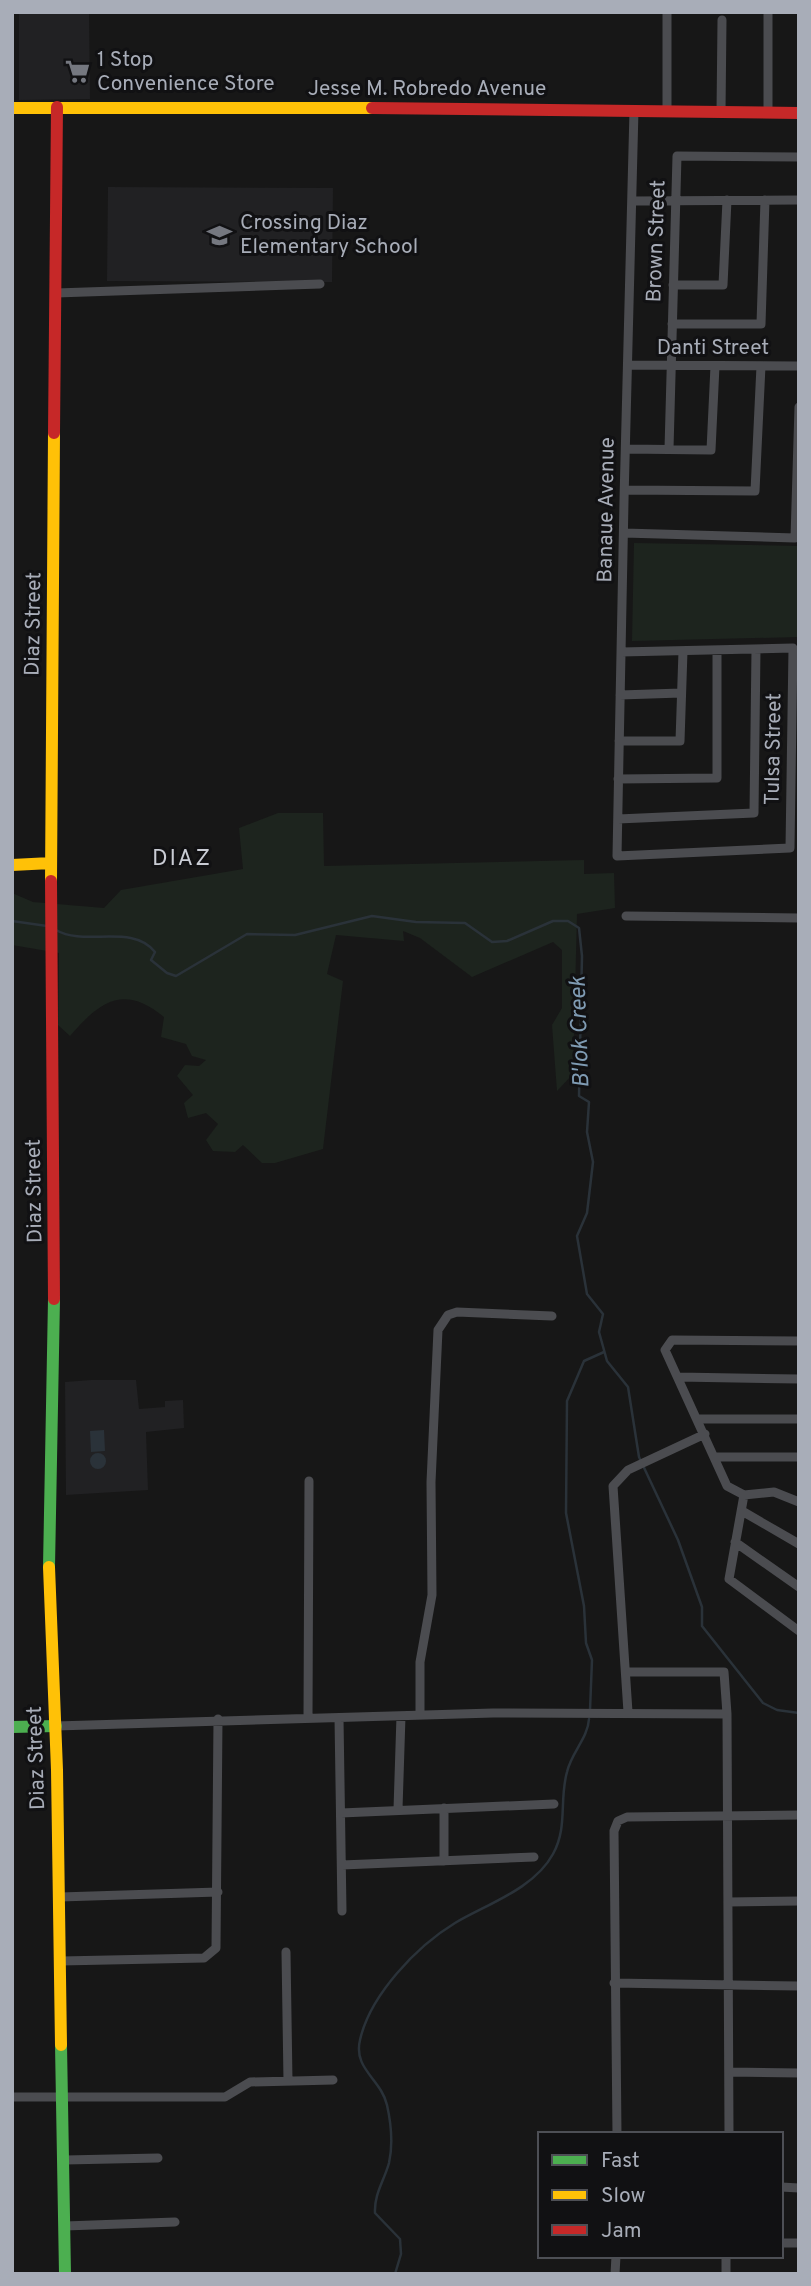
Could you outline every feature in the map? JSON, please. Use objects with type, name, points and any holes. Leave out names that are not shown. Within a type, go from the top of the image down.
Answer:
[{"type":"main road","name":"Diaz Street","points":[[57,107],[51,863],[55,1267],[49,1580],[60,1897],[65,2274]]},
{"type":"main road","name":"Jesse M. Robredo Avenue","points":[[12,108],[667,110],[799,113]]},
{"type":"main road","points":[[12,864],[51,863]]},
{"type":"main road","points":[[12,1727],[56,1726]]},
{"type":"street","points":[[667,12],[667,110]]},
{"type":"street","points":[[768,12],[768,113]]},
{"type":"street","points":[[722,20],[722,112]]},
{"type":"street","name":"Banaue Avenue","points":[[617,856],[634,110]]},
{"type":"street","name":"Brown Street","points":[[669,449],[677,156],[799,157]]},
{"type":"street","points":[[673,285],[723,285],[727,200]]},
{"type":"street","points":[[672,324],[761,324],[765,200]]},
{"type":"street","points":[[632,201],[799,200]]},
{"type":"street","points":[[56,293],[320,284]]},
{"type":"street","name":"Danti Street","points":[[628,365],[799,366]]},
{"type":"street","points":[[626,449],[711,450],[715,366]]},
{"type":"street","points":[[625,489],[755,491],[761,366]]},
{"type":"street","points":[[624,533],[795,538],[799,407]]},
{"type":"street","name":"Tulsa Street","points":[[617,856],[790,848],[793,648],[621,652]]},
{"type":"street","points":[[618,819],[754,813],[756,649]]},
{"type":"street","points":[[619,741],[680,741],[682,650]]},
{"type":"street","points":[[618,779],[717,778],[717,650]]},
{"type":"street","points":[[620,695],[681,693]]},
{"type":"street","points":[[626,916],[799,918]]},
{"type":"street","points":[[420,1715],[420,1662],[432,1595],[431,1482],[438,1330],[448,1315],[457,1312],[552,1316]]},
{"type":"street","points":[[799,1341],[672,1340],[665,1350],[727,1486],[744,1495],[774,1492],[799,1502]]},
{"type":"street","points":[[677,1377],[799,1379]]},
{"type":"street","points":[[698,1419],[799,1419]]},
{"type":"street","points":[[628,1712],[613,1492],[618,1478],[636,1466],[705,1433]]},
{"type":"street","points":[[716,1457],[799,1457]]},
{"type":"street","points":[[308,1718],[309,1481]]},
{"type":"street","points":[[744,1495],[727,1574],[731,1583],[799,1631]]},
{"type":"street","points":[[741,1511],[799,1544]]},
{"type":"street","points":[[735,1542],[799,1587]]},
{"type":"street","points":[[626,1672],[724,1672],[727,1714],[729,2132]]},
{"type":"street","points":[[56,1726],[218,1719],[420,1715],[628,1712],[727,1714]]},
{"type":"street","points":[[398,1809],[401,1716]]},
{"type":"street","points":[[339,1718],[342,1910]]},
{"type":"street","points":[[61,1961],[204,1958],[216,1948],[218,1719]]},
{"type":"street","points":[[341,1813],[554,1804]]},
{"type":"street","points":[[444,1808],[444,1861]]},
{"type":"street","points":[[617,2132],[614,1831],[618,1821],[627,1817],[799,1815]]},
{"type":"street","points":[[342,1865],[534,1857]]},
{"type":"street","points":[[60,1897],[218,1892]]},
{"type":"street","points":[[728,1902],[799,1901]]},
{"type":"street","points":[[286,1952],[288,2081]]},
{"type":"street","points":[[614,1983],[799,1986]]},
{"type":"street","points":[[730,2072],[799,2073]]},
{"type":"street","points":[[12,2097],[225,2097],[250,2082],[332,2080]]},
{"type":"street","points":[[65,2160],[158,2158]]},
{"type":"street","points":[[65,2227],[175,2222]]},
{"type":"shaded area","points":[[19,12],[89,12],[90,99],[19,100]]},
{"type":"shaded area","name":"Crossing Diaz Elementary School","points":[[108,187],[333,188],[332,282],[107,281]]},
{"type":"shaded area","points":[[634,543],[799,546],[799,637],[632,641]]},
{"type":"shaded area","points":[[278,813],[323,813],[324,866],[584,860],[584,874],[614,873],[615,908],[577,914],[573,1074],[557,1091],[552,1025],[562,1008],[562,950],[553,942],[472,977],[420,938],[403,931],[404,941],[336,935],[327,974],[343,981],[323,1149],[275,1163],[262,1163],[243,1145],[235,1152],[213,1151],[206,1140],[218,1124],[206,1113],[188,1118],[184,1103],[193,1095],[177,1076],[185,1065],[199,1066],[206,1060],[192,1056],[186,1044],[161,1037],[164,1017],[150,1007],[125,999],[113,1001],[92,1014],[70,1036],[58,1025],[59,953],[12,945],[12,893],[33,902],[104,908],[121,890],[243,869],[239,828]]},
{"type":"shaded area","points":[[136,1380],[139,1409],[165,1407],[165,1401],[183,1400],[184,1428],[146,1432],[148,1490],[66,1495],[65,1382]]},
{"type":"shaded area","points":[[104,1430],[105,1451],[91,1452],[90,1431]]},
{"type":"shaded area","points":[[95,1453],[101,1453],[106,1461],[104,1467],[95,1469],[90,1464],[90,1458]]},
{"type":"waterway","name":"B'lok Creek","points":[[56,930],[80,937],[121,937],[145,943],[155,952],[151,960],[167,973],[176,976],[247,934],[295,935],[372,916],[416,922],[465,923],[492,942],[507,941],[553,921],[568,921],[579,928],[582,956],[579,1096],[589,1102],[587,1132],[593,1162],[587,1213],[577,1236],[587,1294],[603,1314],[599,1332],[607,1361],[628,1387],[639,1457],[678,1540],[702,1607],[702,1626],[763,1703],[777,1710],[799,1713]]},
{"type":"waterway","name":"B'lok Creek","points":[[12,921],[47,926]]},
{"type":"waterway","points":[[590,1710],[592,1660],[586,1643],[584,1606],[566,1513],[567,1401],[584,1361],[604,1352]]},
{"type":"waterway","points":[[395,2274],[401,2254],[400,2239],[375,2213],[378,2194],[389,2163],[390,2127],[384,2096],[360,2059],[360,2040],[365,2023],[384,1989],[411,1958],[440,1933],[522,1886],[545,1866],[558,1844],[567,1772],[586,1733],[589,1719]]},
{"type":"traffic: fast","points":[[49,1567],[54,1299]]},
{"type":"traffic: fast","points":[[12,1727],[56,1726]]},
{"type":"traffic: fast","points":[[61,2045],[65,2274]]},
{"type":"traffic: slow","points":[[12,108],[372,108]]},
{"type":"traffic: slow","points":[[51,881],[54,433]]},
{"type":"traffic: slow","points":[[12,865],[51,863]]},
{"type":"traffic: slow","points":[[49,1567],[57,1770],[61,2045]]},
{"type":"traffic: jam","points":[[54,433],[57,107]]},
{"type":"traffic: jam","points":[[372,108],[799,113]]},
{"type":"traffic: jam","points":[[51,881],[54,1299]]},
{"type":"place","name":"1 Stop Convenience Store","points":[[77,72]]},
{"type":"place","name":"Crossing Diaz Elementary School","points":[[220,235]]},
{"type":"district","name":"DIAZ","points":[[182,859]]}]
